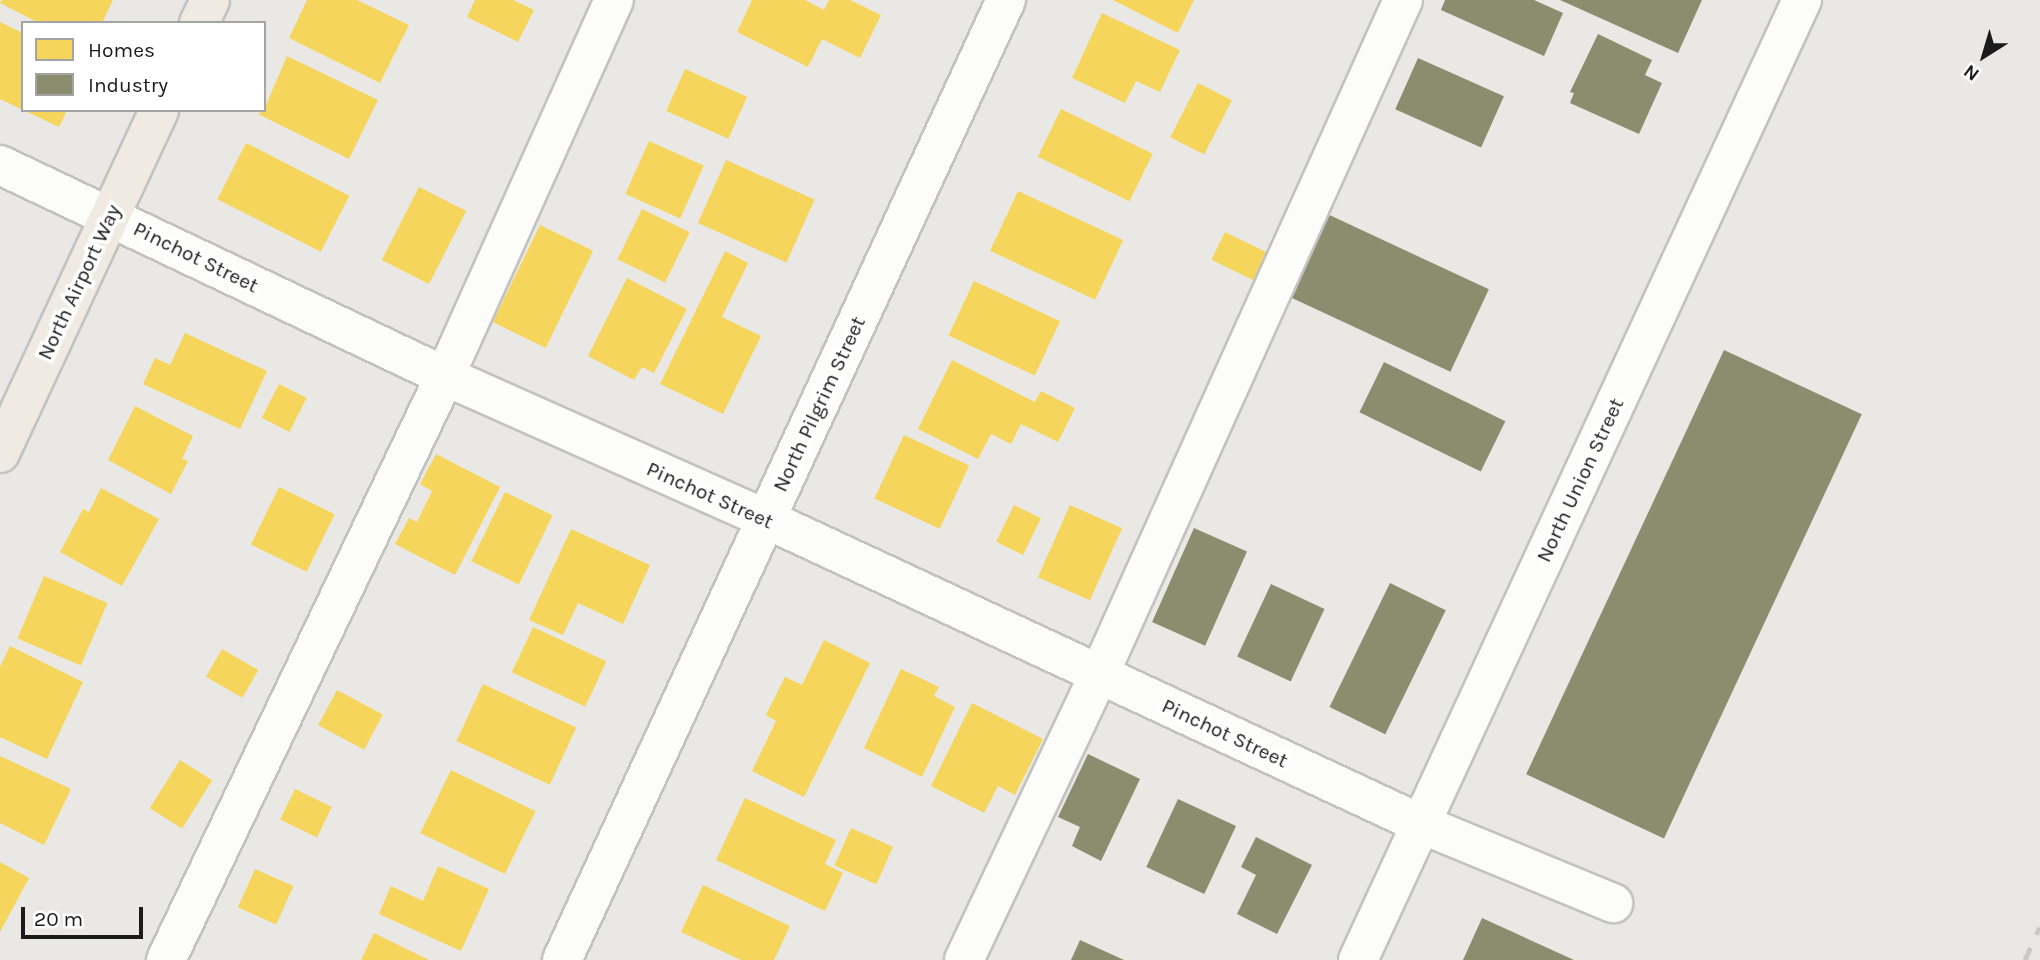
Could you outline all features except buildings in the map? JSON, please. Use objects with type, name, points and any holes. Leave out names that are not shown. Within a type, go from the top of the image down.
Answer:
[{"type":"main road","points":[[200,21],[210,0]]},
{"type":"main road","name":"North Airport Way","points":[[0,453],[158,112]]},
{"type":"street","points":[[166,960],[445,376],[614,0]]},
{"type":"street","name":"North Pilgrim Street","points":[[562,960],[1006,0]]},
{"type":"street","points":[[964,960],[1099,675],[1403,0]]},
{"type":"street","name":"North Union Street","points":[[1358,960],[1802,0]]},
{"type":"street","name":"Pinchot Street","points":[[0,165],[445,376],[766,519],[1421,824],[1613,903]]},
{"type":"railway","points":[[2025,960],[2040,927]]}]
